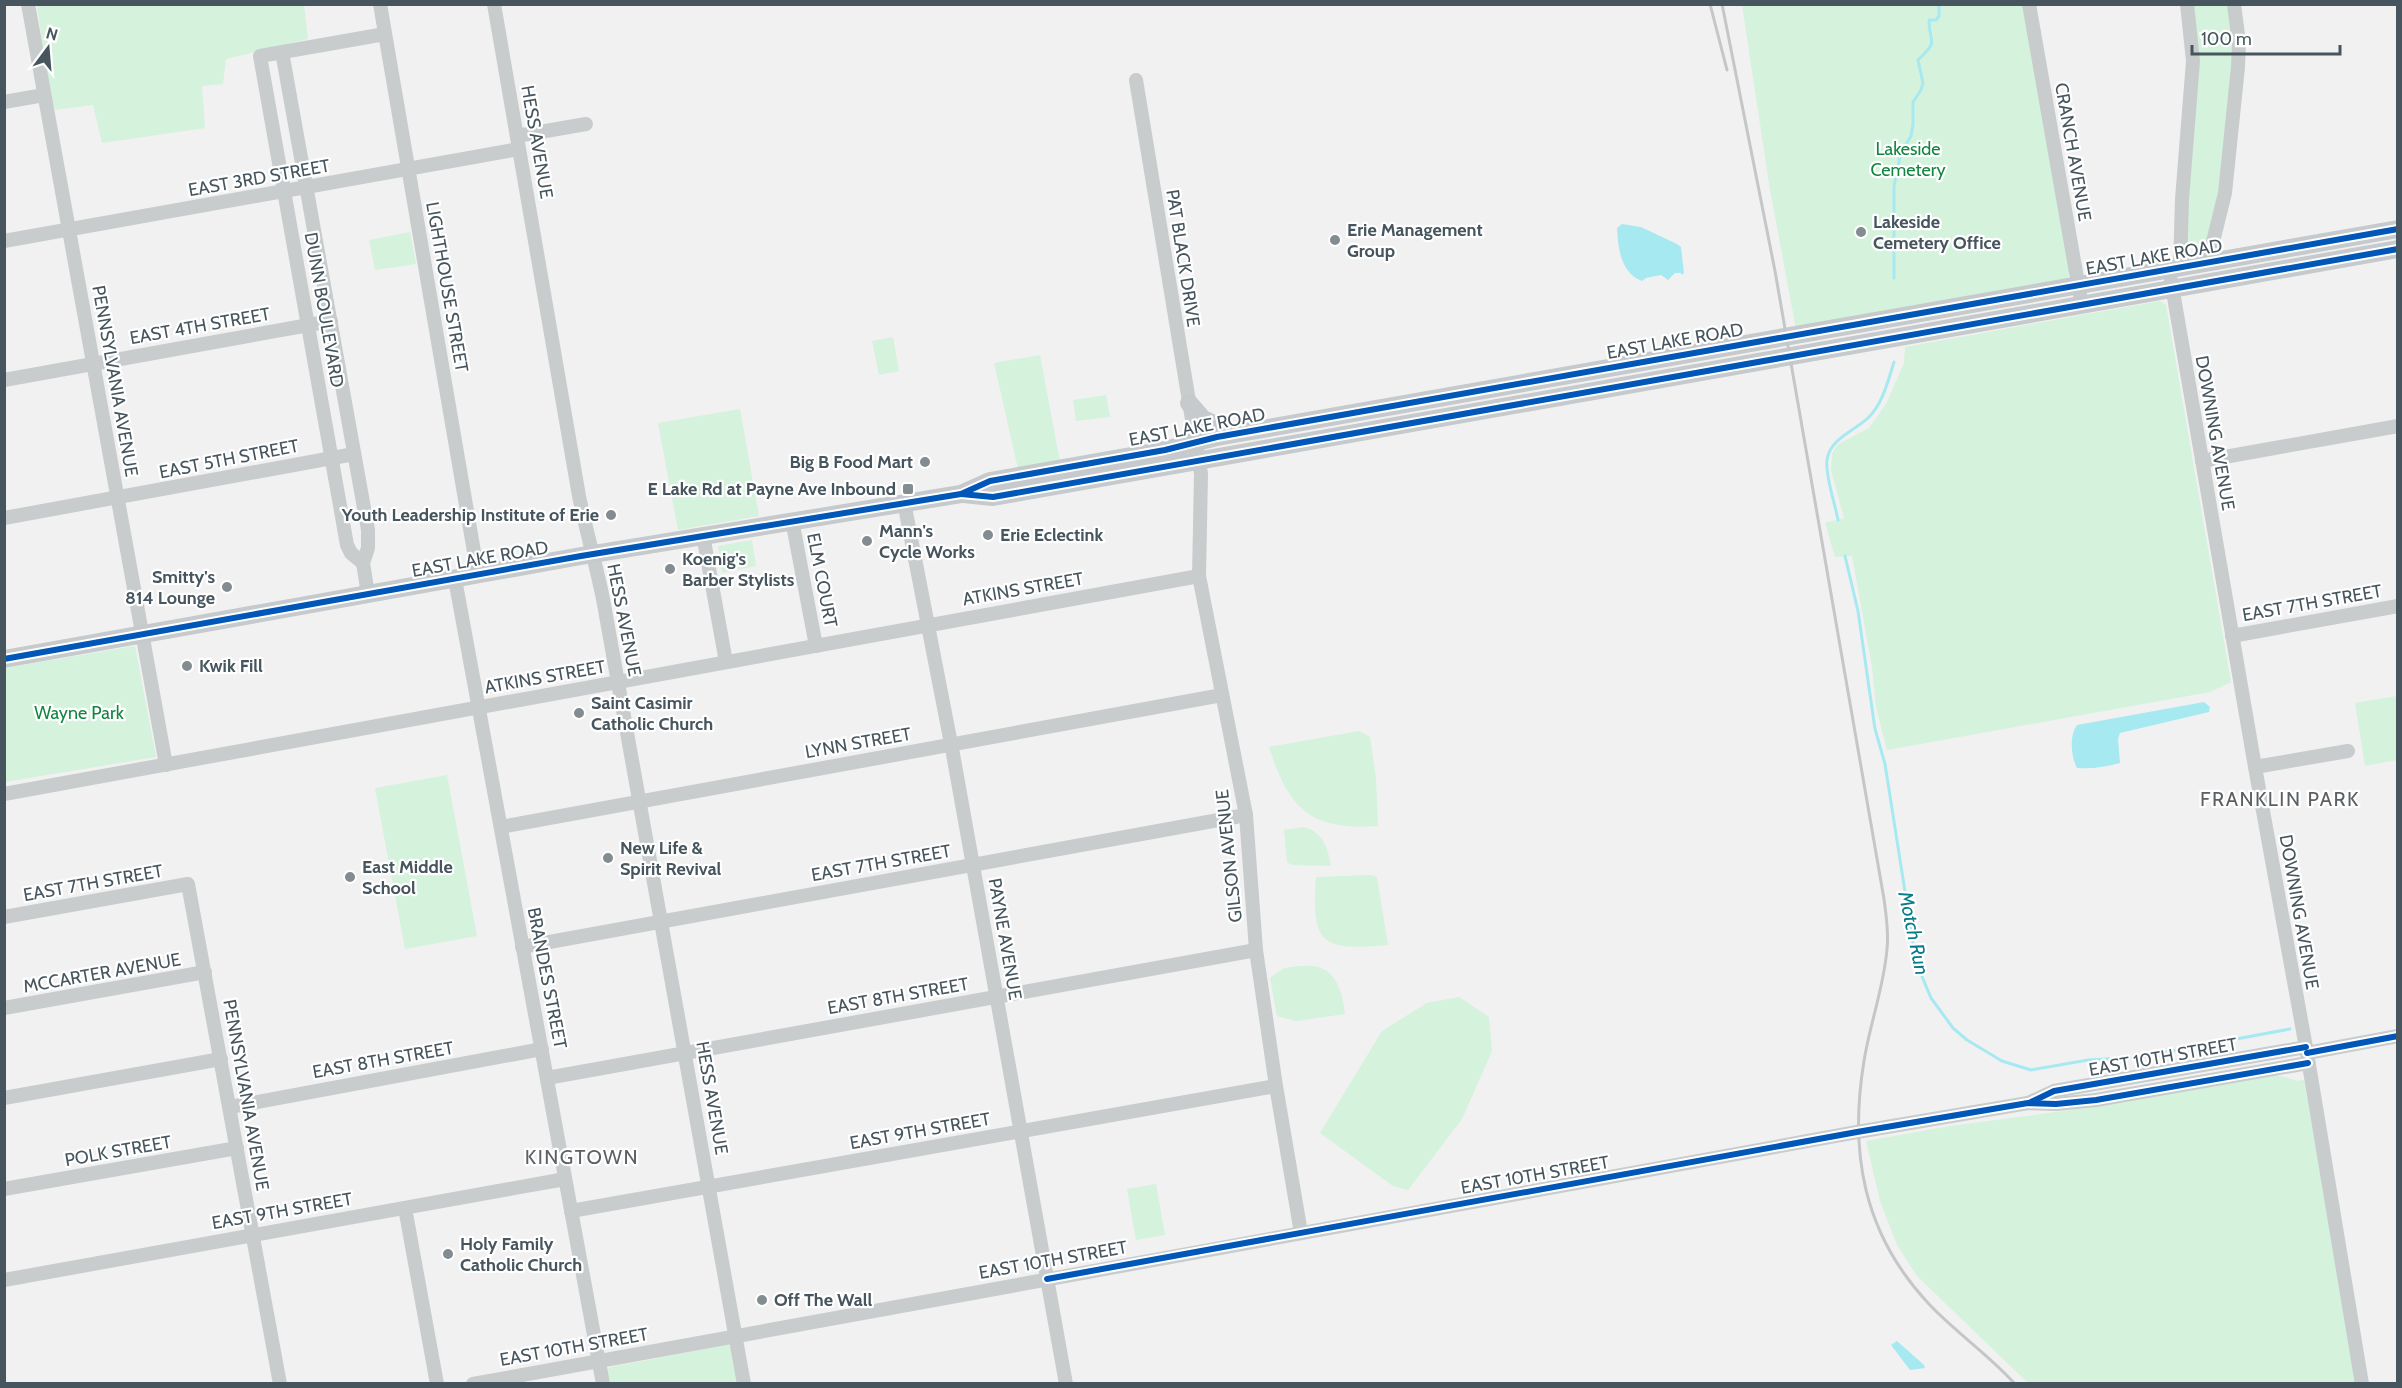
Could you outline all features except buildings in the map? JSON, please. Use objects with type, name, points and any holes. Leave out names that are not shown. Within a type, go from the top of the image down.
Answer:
[{"type":"main road","name":"EAST LAKE ROAD","points":[[961,494],[990,480],[1165,450],[1195,441],[2397,229]]},
{"type":"main road","name":"EAST LAKE ROAD","points":[[4,659],[792,520],[961,494],[993,497],[2397,249]]},
{"type":"main road","points":[[1188,403],[1203,419],[1235,434]]},
{"type":"street","name":"PENNSYLVANIA AVENUE","points":[[28,4],[166,765]]},
{"type":"street","name":"LIGHTHOUSE STREET","points":[[380,4],[478,575]]},
{"type":"street","name":"HESS AVENUE","points":[[494,4],[579,496],[618,682],[744,1383]]},
{"type":"street","name":"CRANCH AVENUE","points":[[2029,4],[2082,305]]},
{"type":"street","name":"DOWNING AVENUE","points":[[2187,4],[2193,61],[2172,289],[2307,1054],[2362,1383]]},
{"type":"street","points":[[2208,262],[2225,193],[2236,87],[2239,43],[2234,4]]},
{"type":"street","points":[[282,52],[385,34]]},
{"type":"street","name":"DUNN BOULEVARD","points":[[363,563],[356,559],[347,545],[260,56],[282,52],[369,540],[363,563],[368,594]]},
{"type":"street","name":"PAT BLACK DRIVE","points":[[1136,80],[1195,441]]},
{"type":"street","points":[[4,102],[44,95]]},
{"type":"street","name":"EAST 3RD STREET","points":[[4,242],[408,170],[586,124]]},
{"type":"street","name":"EAST 4TH STREET","points":[[4,380],[331,321]]},
{"type":"street","points":[[2202,461],[2397,426]]},
{"type":"street","name":"GILSON AVENUE","points":[[1195,441],[1202,494],[1199,576],[1246,815],[1256,951],[1301,1233]]},
{"type":"street","name":"EAST 5TH STREET","points":[[4,518],[354,454]]},
{"type":"street","name":"PAYNE AVENUE","points":[[904,502],[951,745],[1066,1383]]},
{"type":"street","name":"ELM COURT","points":[[792,520],[816,646]]},
{"type":"street","points":[[703,535],[726,662]]},
{"type":"street","name":"ATKINS STREET","points":[[4,794],[1199,576]]},
{"type":"street","name":"BRANDES STREET","points":[[455,579],[603,1383]]},
{"type":"street","name":"EAST 7TH STREET","points":[[2232,636],[2397,606]]},
{"type":"street","name":"LYNN STREET","points":[[501,827],[1222,695]]},
{"type":"street","points":[[2255,767],[2348,751]]},
{"type":"street","name":"EAST 7TH STREET","points":[[522,947],[1246,815]]},
{"type":"street","name":"PENNSYLVANIA AVENUE","points":[[188,884],[280,1383]]},
{"type":"street","name":"EAST 7TH STREET","points":[[4,917],[188,884]]},
{"type":"street","name":"EAST 8TH STREET","points":[[547,1078],[1256,951]]},
{"type":"street","name":"MCCARTER AVENUE","points":[[4,1008],[205,972]]},
{"type":"street","name":"EAST 10TH STREET","points":[[473,1383],[1857,1132],[2028,1103],[2056,1104],[2096,1100],[2397,1036]]},
{"type":"street","name":"EAST 8TH STREET","points":[[230,1107],[542,1049]]},
{"type":"street","points":[[4,1098],[221,1059]]},
{"type":"street","name":"EAST 9TH STREET","points":[[571,1211],[1276,1086]]},
{"type":"street","name":"POLK STREET","points":[[4,1189],[237,1148]]},
{"type":"street","name":"EAST 9TH STREET","points":[[4,1280],[565,1179]]},
{"type":"street","points":[[405,1208],[437,1383]]},
{"type":"green space","points":[[37,5],[304,5],[308,39],[226,59],[223,84],[202,86],[205,128],[102,143],[93,105],[55,110],[49,89]]},
{"type":"green space","name":"Lakeside Cemetery","points":[[1742,5],[2025,5],[2069,271],[2068,280],[1796,329],[1770,190]]},
{"type":"green space","points":[[2191,5],[2230,5],[2235,55],[2221,182],[2209,235],[2203,245],[2197,247],[2189,244],[2186,237]]},
{"type":"green space","points":[[410,232],[416,264],[375,270],[369,240]]},
{"type":"green space","points":[[2160,301],[2166,305],[2231,682],[2210,692],[1887,750],[1876,707],[1872,667],[1852,556],[1835,557],[1825,523],[1844,518],[1831,470],[1832,454],[1837,445],[1869,428],[1887,402],[1904,363],[1905,347]]},
{"type":"green space","points":[[893,337],[899,371],[879,375],[872,341]]},
{"type":"green space","points":[[1040,355],[1060,462],[1018,469],[994,363]]},
{"type":"green space","points":[[1106,395],[1110,417],[1076,421],[1073,400]]},
{"type":"green space","points":[[740,409],[759,516],[678,530],[658,423]]},
{"type":"green space","points":[[752,540],[756,566],[722,573],[718,546]]},
{"type":"green space","name":"Wayne Park","points":[[135,646],[156,757],[5,782],[5,668]]},
{"type":"green space","points":[[2397,696],[2397,760],[2365,766],[2355,703]]},
{"type":"green space","points":[[1359,731],[1370,737],[1376,778],[1378,826],[1355,827],[1319,820],[1294,801],[1285,786],[1269,747]]},
{"type":"green space","points":[[447,775],[477,936],[405,949],[375,788]]},
{"type":"green space","points":[[1304,827],[1316,833],[1324,842],[1331,866],[1292,865],[1287,862],[1284,830]]},
{"type":"green space","points":[[1371,875],[1377,877],[1388,945],[1348,946],[1335,944],[1325,939],[1319,930],[1316,917],[1316,877]]},
{"type":"green space","points":[[1316,966],[1330,974],[1341,993],[1345,1014],[1296,1021],[1277,1016],[1270,978],[1284,968]]},
{"type":"green space","points":[[1459,997],[1489,1017],[1492,1051],[1462,1119],[1408,1190],[1393,1186],[1320,1133],[1382,1031],[1427,1003]]},
{"type":"green space","points":[[2276,1075],[2298,1081],[2304,1080],[2357,1383],[2028,1383],[1917,1276],[1897,1245],[1880,1201],[1866,1141],[1950,1126],[2086,1108]]},
{"type":"green space","points":[[1156,1184],[1165,1235],[1136,1240],[1127,1189]]},
{"type":"green space","points":[[726,1345],[731,1346],[739,1383],[607,1383],[607,1369],[611,1367]]},
{"type":"water","points":[[1622,224],[1641,227],[1681,247],[1684,273],[1682,275],[1675,273],[1668,280],[1661,275],[1642,281],[1635,277],[1625,266],[1618,244],[1617,228]]},
{"type":"water","points":[[2204,702],[2210,707],[2209,712],[2120,733],[2118,739],[2120,763],[2077,768],[2072,746],[2077,725]]},
{"type":"water","points":[[1897,1341],[1925,1368],[1910,1370],[1891,1345]]},
{"type":"waterway","name":"Motch Run","points":[[1894,278],[1894,186],[1901,152],[1911,136],[1913,102],[1923,83],[1918,60],[1931,45],[1929,20],[1936,20],[1939,16],[1939,4]]},
{"type":"waterway","name":"Motch Run","points":[[1838,520],[1827,474],[1829,452],[1838,440],[1874,411],[1894,362]]},
{"type":"waterway","name":"Motch Run","points":[[1845,556],[1858,611],[1875,729],[1885,764],[1916,962],[1931,998],[1953,1028],[1967,1040],[2002,1061],[2031,1070],[2088,1060],[2140,1057],[2290,1029]]},
{"type":"railway","points":[[1710,4],[1727,70]]},
{"type":"railway","points":[[1722,4],[1775,271],[1884,899],[1888,943],[1864,1061],[1860,1095],[1861,1159],[1866,1190],[1875,1220],[1888,1248],[1906,1276],[1938,1314],[2015,1384]]},
{"type":"cycle path","points":[[4,659],[581,556],[961,494],[990,481],[1165,450],[1217,437],[2398,229]]},
{"type":"cycle path","points":[[961,494],[993,497],[2398,249]]},
{"type":"cycle path","points":[[2307,1053],[2398,1036]]},
{"type":"cycle path","points":[[2031,1102],[2054,1091],[2306,1047]]},
{"type":"cycle path","points":[[1047,1279],[1857,1132],[2028,1103],[2056,1104],[2096,1100],[2308,1063]]},
{"type":"place","name":"Lakeside Cemetery Office","points":[[1861,232]]},
{"type":"place","name":"Erie Management Group","points":[[1335,240]]},
{"type":"place","name":"Big B Food Mart","points":[[925,462]]},
{"type":"place","name":"E Lake Rd at Payne Ave Inbound","points":[[908,489]]},
{"type":"place","name":"Youth Leadership Institute of Erie","points":[[611,515]]},
{"type":"place","name":"Erie Eclectink","points":[[988,535]]},
{"type":"place","name":"Mann's Cycle Works","points":[[867,541]]},
{"type":"place","name":"Koenig's Barber Stylists","points":[[670,569]]},
{"type":"place","name":"Smitty's 814 Lounge","points":[[227,587]]},
{"type":"place","name":"Kwik Fill","points":[[187,666]]},
{"type":"place","name":"Saint Casimir Catholic Church","points":[[579,713]]},
{"type":"place","name":"New Life & Spirit Revival","points":[[608,858]]},
{"type":"place","name":"East Middle School","points":[[350,877]]},
{"type":"place","name":"Holy Family Catholic Church","points":[[448,1254]]},
{"type":"place","name":"Off The Wall","points":[[762,1300]]},
{"type":"district","name":"FRANKLIN PARK","points":[[2280,799]]},
{"type":"district","name":"KINGTOWN","points":[[582,1157]]}]
